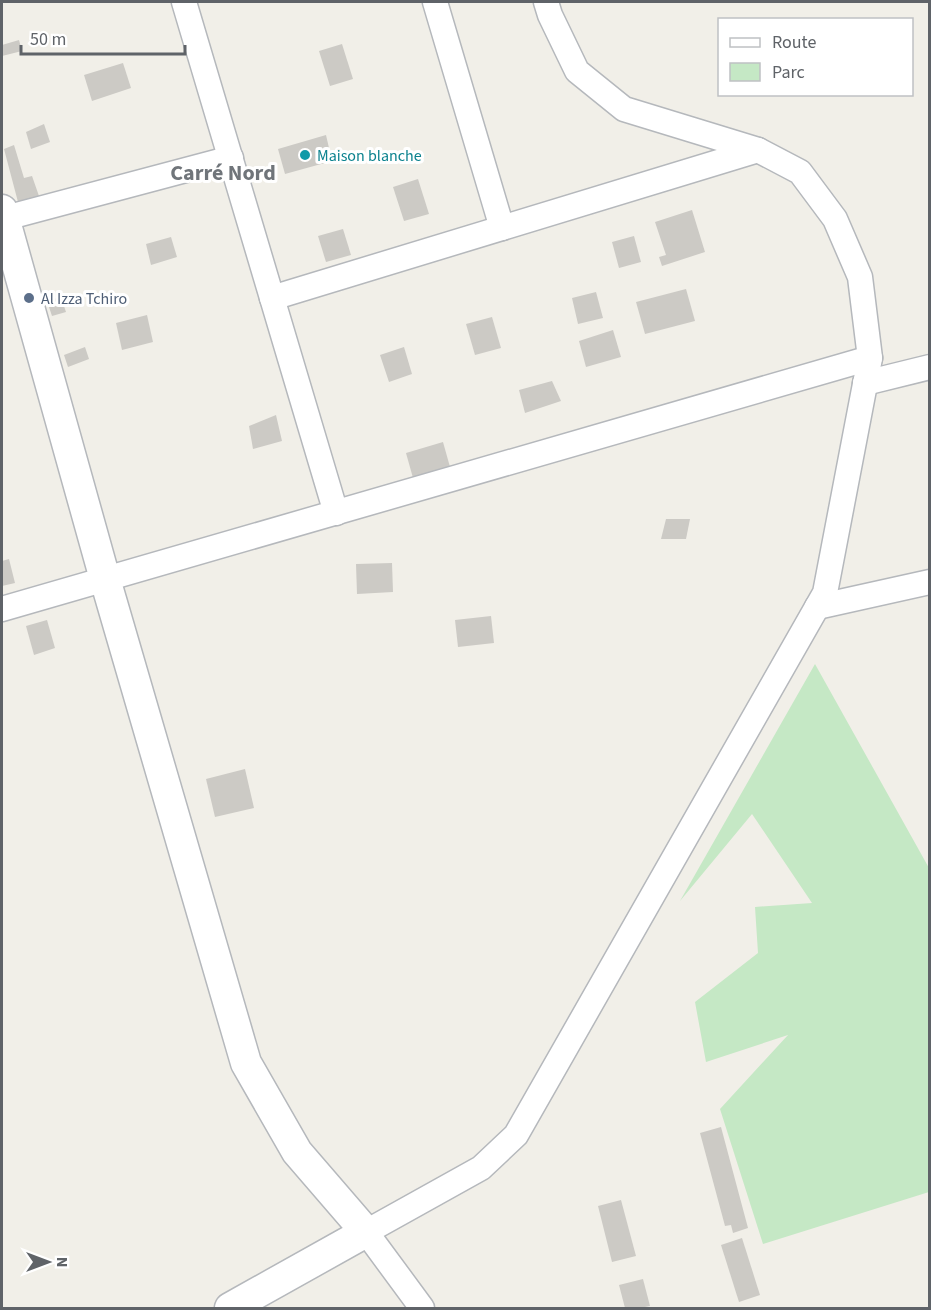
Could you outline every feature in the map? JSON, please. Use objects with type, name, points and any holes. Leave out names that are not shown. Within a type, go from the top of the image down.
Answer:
[{"type":"street","points":[[184,2],[336,513]]},
{"type":"street","points":[[435,2],[502,228]]},
{"type":"street","points":[[230,1308],[481,1168],[516,1135],[825,593],[870,358],[860,277],[835,219],[800,172],[758,150],[624,109],[577,71],[546,2]]},
{"type":"street","points":[[272,298],[758,150]]},
{"type":"street","points":[[231,158],[2,216],[246,1064],[297,1152],[366,1232],[422,1308]]},
{"type":"street","points":[[2,609],[870,358]]},
{"type":"street","points":[[865,383],[930,367]]},
{"type":"street","points":[[817,607],[930,582]]},
{"type":"green space","points":[[815,664],[929,868],[929,1192],[763,1244],[720,1109],[788,1035],[706,1062],[695,1002],[758,953],[755,907],[812,903],[752,814],[680,901]]},
{"type":"building","points":[[19,40],[22,51],[2,56],[2,45]]},
{"type":"building","points":[[342,44],[353,79],[330,86],[319,51]]},
{"type":"building","points":[[123,63],[131,88],[92,101],[84,75]]},
{"type":"building","points":[[44,124],[50,142],[31,149],[26,132]]},
{"type":"building","name":"Maison blanche","points":[[326,135],[332,161],[285,174],[278,149]]},
{"type":"building","points":[[14,145],[24,178],[32,176],[39,196],[18,202],[4,149]]},
{"type":"building","points":[[418,179],[429,214],[404,221],[393,187]]},
{"type":"building","points":[[692,210],[705,252],[662,266],[659,257],[666,255],[655,222]]},
{"type":"building","points":[[343,229],[351,255],[326,262],[318,236]]},
{"type":"building","points":[[634,236],[641,262],[619,268],[612,242]]},
{"type":"building","points":[[171,237],[177,257],[151,265],[146,244]]},
{"type":"building","points":[[686,289],[695,321],[645,334],[636,302]]},
{"type":"building","points":[[596,292],[603,318],[578,324],[572,298]]},
{"type":"building","points":[[67,295],[70,304],[64,306],[66,312],[52,316],[47,301]]},
{"type":"building","points":[[147,315],[153,342],[122,350],[116,323]]},
{"type":"building","points":[[492,317],[501,348],[475,355],[466,324]]},
{"type":"building","points":[[613,330],[621,357],[586,367],[579,341]]},
{"type":"building","points":[[85,347],[89,359],[68,367],[64,355]]},
{"type":"building","points":[[404,347],[412,374],[389,382],[380,355]]},
{"type":"building","points":[[552,381],[561,401],[525,413],[519,390]]},
{"type":"building","points":[[276,415],[282,441],[253,449],[249,426]]},
{"type":"building","points":[[443,442],[450,467],[413,478],[406,453]]},
{"type":"building","points":[[666,519],[690,519],[686,539],[661,539]]},
{"type":"building","points":[[9,559],[15,583],[2,586],[2,561]]},
{"type":"building","points":[[392,563],[393,592],[357,594],[356,564]]},
{"type":"building","points":[[491,616],[494,643],[458,647],[455,620]]},
{"type":"building","points":[[47,620],[55,648],[34,655],[26,626]]},
{"type":"building","points":[[245,769],[254,808],[215,817],[206,779]]},
{"type":"building","points":[[721,1127],[748,1228],[733,1233],[731,1225],[725,1226],[700,1133]]},
{"type":"building","points":[[621,1200],[636,1256],[612,1262],[598,1206]]},
{"type":"building","points":[[742,1238],[760,1295],[739,1302],[721,1245]]},
{"type":"building","points":[[643,1279],[650,1306],[625,1308],[619,1285]]},
{"type":"place","name":"Maison blanche","points":[[305,155]]},
{"type":"place","name":"Al Izza Tchiro","points":[[29,298]]},
{"type":"district","name":"Carré Nord","points":[[223,172]]}]
